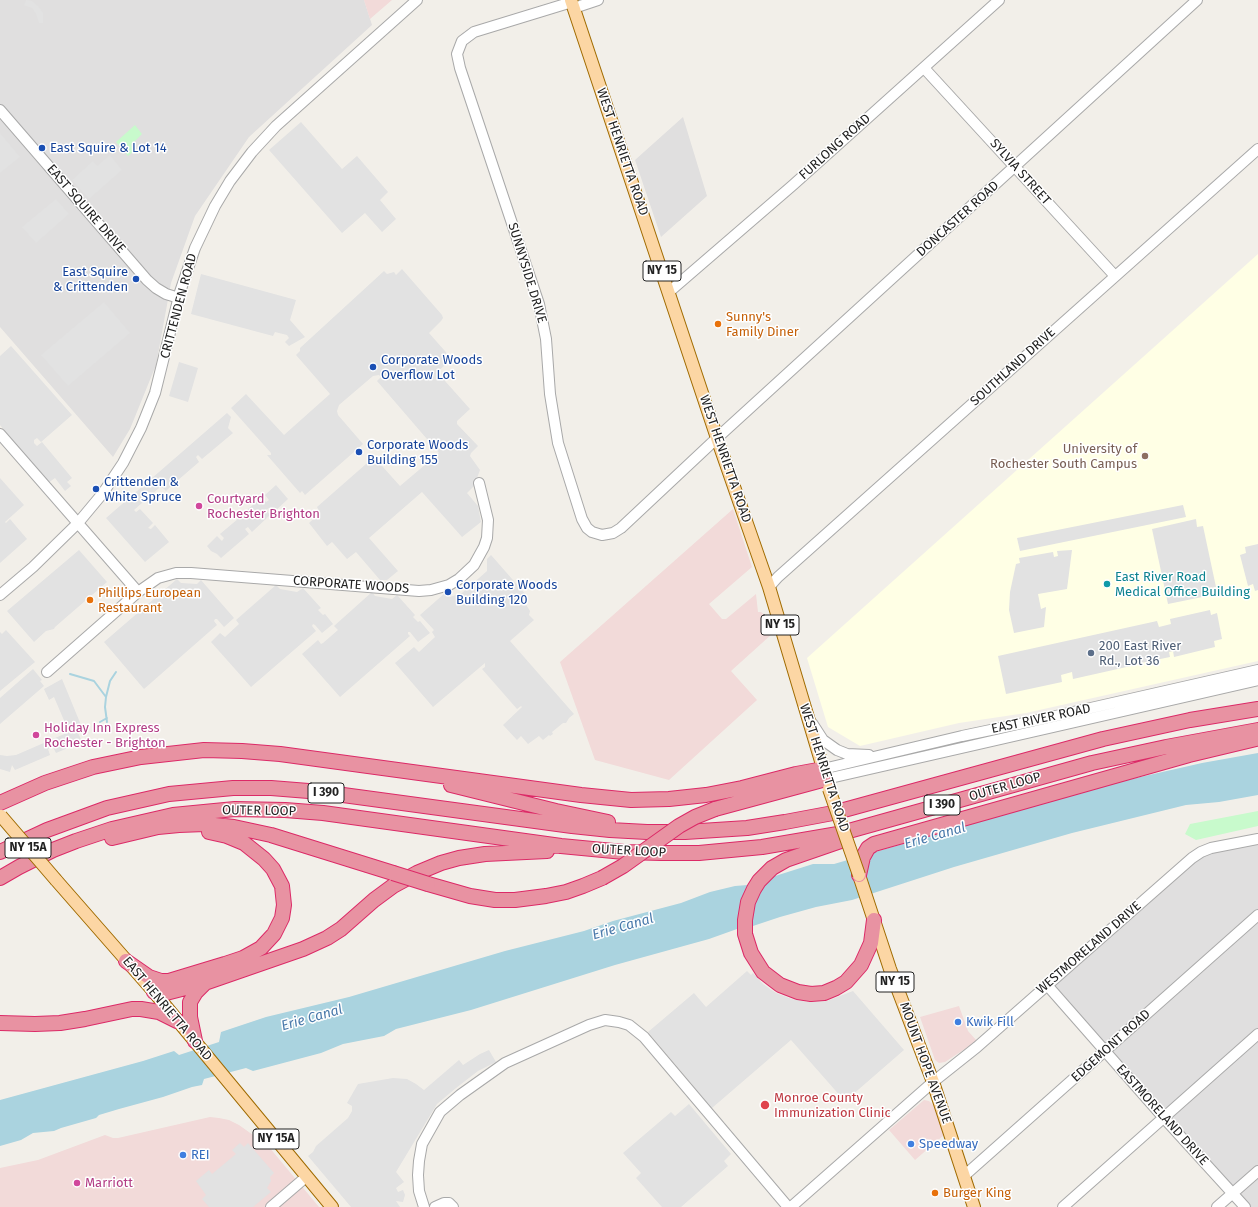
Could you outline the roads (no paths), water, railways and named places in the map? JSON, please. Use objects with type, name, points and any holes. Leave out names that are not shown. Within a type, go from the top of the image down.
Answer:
[{"type":"highway","points":[[1115,736],[1189,715],[1258,701]]},
{"type":"highway","name":"OUTER LOOP","points":[[0,852],[47,830],[107,808],[169,794],[239,788],[271,788],[315,791],[572,826],[622,831],[697,832],[747,828],[822,815],[1115,736],[1190,720],[1258,709]]},
{"type":"highway","name":"OUTER LOOP","points":[[0,878],[19,866],[53,850],[76,840],[112,829],[136,822],[179,814],[235,809],[323,813],[560,846],[624,852],[661,854],[712,852],[787,844],[838,834],[1092,763],[1188,742],[1258,730]]},
{"type":"highway","points":[[859,875],[863,856],[868,848],[874,844],[1189,755],[1258,739]]},
{"type":"highway","points":[[0,811],[45,783],[81,770],[141,757],[172,752],[204,750],[248,751],[594,796],[644,800],[706,795],[742,788],[796,774],[826,779]]},
{"type":"highway","points":[[366,766],[571,814],[660,832]]},
{"type":"highway","points":[[0,881],[62,853],[118,836],[179,824],[205,824],[234,827],[270,835],[470,896],[495,900],[515,900],[557,894],[602,878],[623,866],[679,826],[701,814],[826,779]]},
{"type":"highway","points":[[874,920],[871,943],[861,966],[846,982],[830,991],[811,994],[786,988],[768,977],[756,962],[749,949],[745,920],[748,902],[754,889],[772,868],[786,860],[958,800]]},
{"type":"highway","points":[[126,961],[148,977],[165,981],[177,979],[249,955],[266,944],[277,929],[283,912],[284,899],[282,886],[273,869],[258,853],[236,839],[220,834],[180,828],[139,832]]},
{"type":"highway","points":[[154,992],[160,994],[166,993],[205,983],[285,956],[319,942],[347,924],[374,900],[393,886],[417,873],[450,860],[503,852],[624,852]]},
{"type":"highway","points":[[194,1041],[184,1019],[190,1002],[196,992],[205,983]]},
{"type":"highway","points":[[0,1023],[60,1023],[85,1020],[132,1009],[159,1012],[184,1019]]},
{"type":"main road","name":"WEST HENRIETTA ROAD","points":[[572,3],[717,438],[769,587],[826,779],[874,920]]},
{"type":"main road","name":"EAST HENRIETTA ROAD","points":[[0,811],[56,880],[126,961],[154,992],[184,1019]]},
{"type":"main road","name":"MOUNT HOPE AVENUE","points":[[874,920],[964,1176],[971,1205]]},
{"type":"main road","name":"EAST HENRIETTA ROAD","points":[[194,1041],[332,1207]]},
{"type":"street","name":"CRITTENDEN ROAD","points":[[0,595],[39,562],[78,523],[104,493],[113,479],[141,428],[155,393],[188,267],[207,220],[230,181],[252,152],[289,114],[417,0]]},
{"type":"street","name":"SUNNYSIDE DRIVE","points":[[598,0],[572,3],[474,32],[462,41],[457,54],[460,68],[539,304],[546,339],[550,394],[556,434],[578,507],[585,524],[592,532],[597,534],[608,535],[617,531],[717,438]]},
{"type":"street","name":"FURLONG ROAD","points":[[669,292],[924,68],[999,0]]},
{"type":"street","name":"DONCASTER ROAD","points":[[717,438],[1197,0]]},
{"type":"street","name":"SYLVIA STREET","points":[[924,68],[1115,276]]},
{"type":"street","name":"EAST SQUIRE DRIVE","points":[[0,110],[147,280],[166,294],[179,298]]},
{"type":"street","name":"SOUTHLAND DRIVE","points":[[769,587],[778,577],[1258,149]]},
{"type":"street","points":[[0,434],[138,592]]},
{"type":"street","name":"CORPORATE WOODS","points":[[47,672],[138,592],[158,578],[167,575],[183,572],[419,590],[440,588],[459,579],[467,572],[474,565],[484,547],[488,534],[488,520],[479,483]]},
{"type":"street","name":"EAST RIVER ROAD","points":[[826,779],[891,753],[1258,670]]},
{"type":"street","name":"EAST RIVER ROAD","points":[[826,779],[1258,680]]},
{"type":"street","points":[[808,718],[823,740],[837,750],[847,754],[858,755],[891,753]]},
{"type":"street","name":"WESTMORELAND DRIVE","points":[[791,1207],[932,1082],[977,1047],[1192,858],[1200,852],[1211,848],[1258,839]]},
{"type":"street","name":"EDGEMONT ROAD","points":[[964,1176],[1258,916]]},
{"type":"street","name":"EASTMORELAND DRIVE","points":[[1047,985],[1163,1117],[1246,1207]]},
{"type":"street","points":[[424,1207],[419,1191],[419,1160],[422,1144],[440,1112],[460,1095],[505,1063],[589,1025],[605,1020],[629,1025],[644,1037],[788,1207]]},
{"type":"street","points":[[1063,1207],[1258,1034]]},
{"type":"street","points":[[1217,1207],[1258,1171]]},
{"type":"street","points":[[271,1207],[306,1177]]},
{"type":"street","points":[[435,1207],[444,1203],[449,1203],[453,1207]]},
{"type":"water","name":"Erie Canal","points":[[1258,753],[1258,795],[1219,802],[1186,805],[1072,833],[954,867],[852,900],[816,907],[747,928],[737,929],[709,939],[615,965],[471,1010],[396,1029],[384,1036],[343,1044],[321,1053],[253,1071],[246,1068],[204,1079],[202,1085],[99,1115],[96,1118],[54,1131],[33,1133],[21,1140],[0,1146],[0,1100],[143,1061],[174,1051],[179,1055],[219,1042],[221,1032],[266,1017],[349,997],[505,951],[584,931],[613,921],[681,903],[710,892],[735,886],[760,884],[772,877],[813,864],[834,864],[1105,785],[1202,763]]},
{"type":"waterway","points":[[106,697],[110,681],[116,672]]},
{"type":"waterway","points":[[70,674],[94,681],[106,697],[105,707],[107,722]]},
{"type":"waterway","points":[[100,722],[107,718]]},
{"type":"place","name":"East Squire & Lot 14","points":[[42,148]]},
{"type":"place","name":"East Squire & Crittenden","points":[[136,279]]},
{"type":"place","name":"Sunny's Family Diner","points":[[718,324]]},
{"type":"place","name":"Corporate Woods Overflow Lot","points":[[373,367]]},
{"type":"place","name":"Corporate Woods Building 155","points":[[359,452]]},
{"type":"place","name":"University of Rochester South Campus","points":[[1145,456]]},
{"type":"place","name":"Crittenden & White Spruce","points":[[96,489]]},
{"type":"place","name":"Courtyard Rochester Brighton","points":[[199,506]]},
{"type":"place","name":"East River Road Medical Office Building","points":[[1107,584]]},
{"type":"place","name":"Corporate Woods Building 120","points":[[448,592]]},
{"type":"place","name":"Phillips European Restaurant","points":[[90,600]]},
{"type":"place","name":"200 East River Rd., Lot 36","points":[[1091,653]]},
{"type":"place","name":"Holiday Inn Express Rochester - Brighton","points":[[36,735]]},
{"type":"place","name":"Kwik Fill","points":[[958,1022]]},
{"type":"place","name":"Monroe County Immunization Clinic","points":[[765,1105]]},
{"type":"place","name":"Speedway","points":[[911,1144]]},
{"type":"place","name":"REI","points":[[183,1155]]},
{"type":"place","name":"Marriott","points":[[77,1183]]},
{"type":"place","name":"Burger King","points":[[935,1193]]}]
